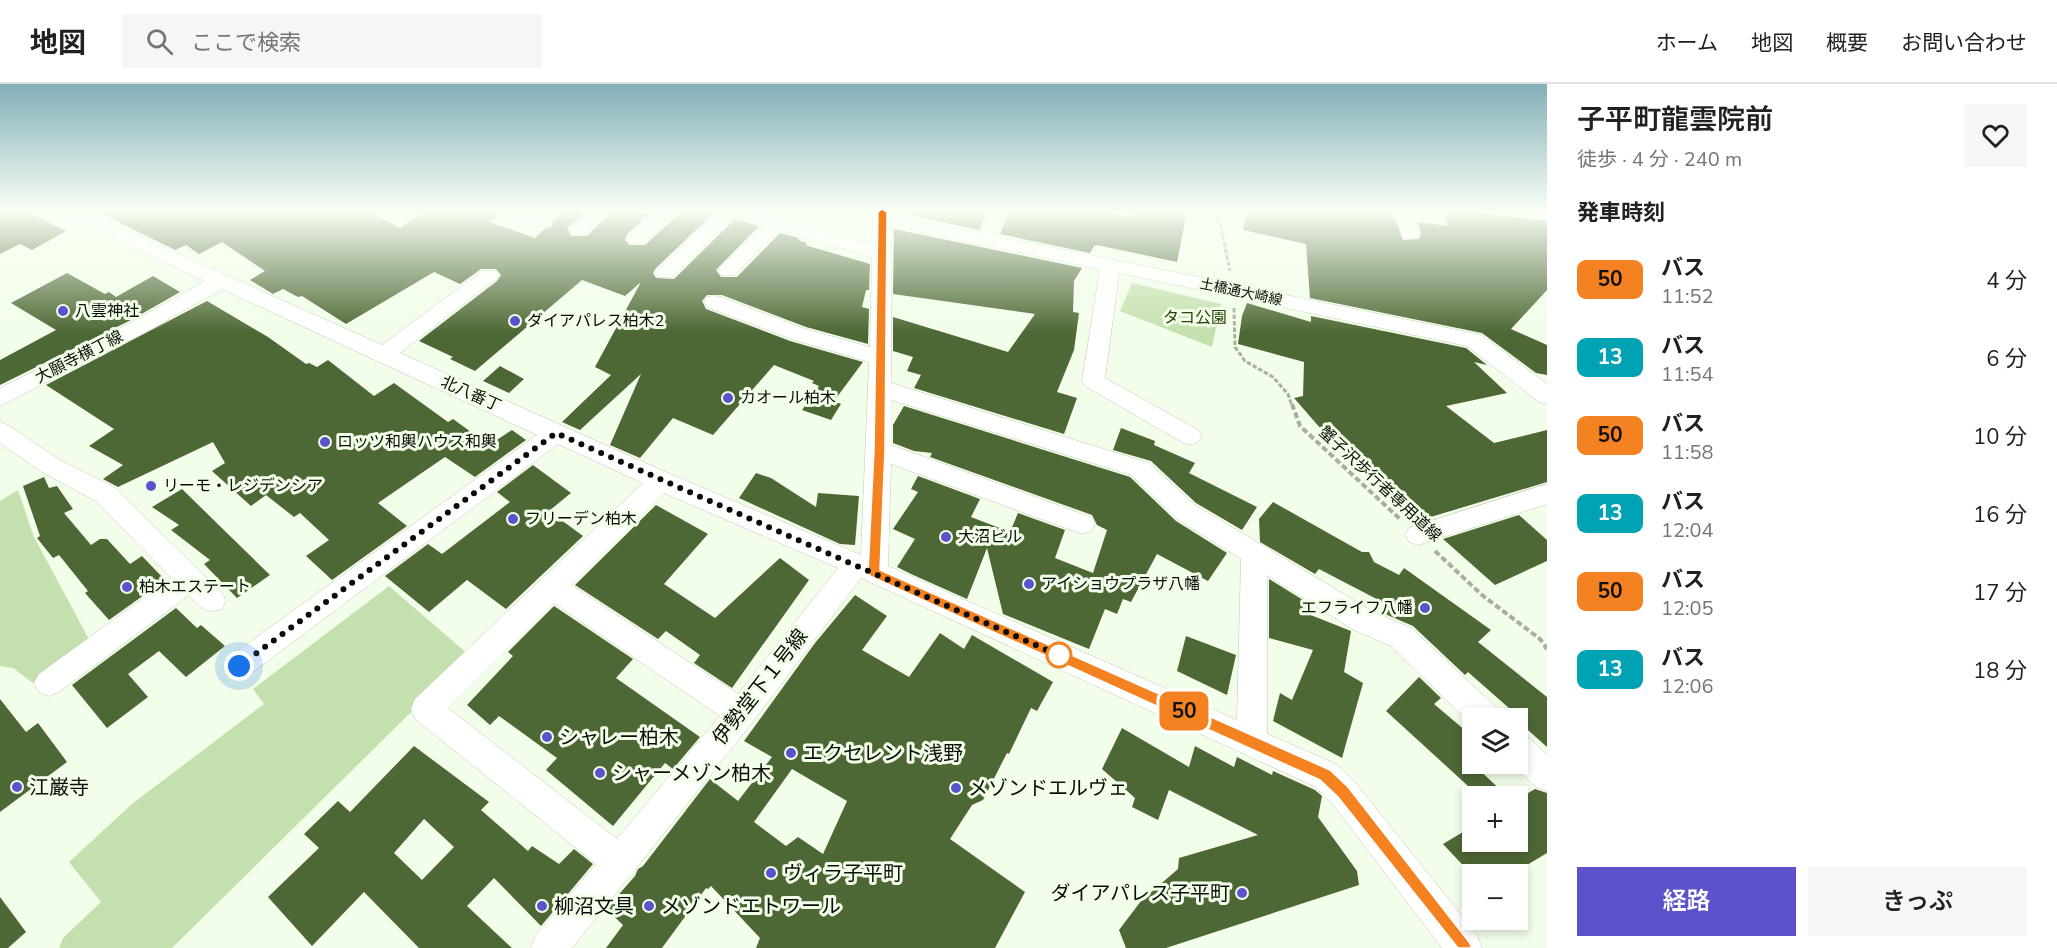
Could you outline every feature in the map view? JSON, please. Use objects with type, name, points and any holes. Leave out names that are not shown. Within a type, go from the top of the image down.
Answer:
[{"type":"street","name":"北八番丁","points":[[160,252],[661,481],[865,569],[1325,775],[1343,792],[1464,948]]},
{"type":"street","points":[[665,273],[686,252]]},
{"type":"street","points":[[728,271],[746,252]]},
{"type":"street","points":[[865,569],[879,450],[881,254],[875,252]]},
{"type":"street","name":"土橋通大崎線","points":[[1047,252],[1474,340],[1547,396]]},
{"type":"street","points":[[1110,265],[1093,381],[1190,436]]},
{"type":"street","points":[[384,355],[489,275]]},
{"type":"street","name":"大願寺横丁線","points":[[0,398],[139,327],[221,280]]},
{"type":"street","points":[[714,303],[798,334],[880,358]]},
{"type":"street","points":[[880,388],[1140,470],[1186,512],[1254,556],[1362,620],[1401,637],[1476,708]]},
{"type":"street","points":[[0,432],[51,466],[105,494],[212,601]]},
{"type":"street","points":[[239,666],[556,433]]},
{"type":"street","points":[[879,450],[1082,524]]},
{"type":"street","points":[[621,863],[426,709],[661,481]]},
{"type":"street","points":[[1418,535],[1544,499]]},
{"type":"street","points":[[1252,741],[1254,556]]},
{"type":"street","name":"伊勢堂下１号線","points":[[549,948],[621,863],[741,713],[865,569]]},
{"type":"street","points":[[49,683],[190,579]]},
{"type":"street","points":[[551,586],[741,713]]},
{"type":"street","points":[[1528,758],[1547,776]]},
{"type":"path","name":"蟹子沢歩行者専用道線","points":[[1226,252],[1234,290],[1234,347],[1245,361],[1273,377],[1288,394],[1300,426],[1482,595],[1540,639],[1547,649]]},
{"type":"green space","name":"タコ公園","points":[[1132,283],[1221,304],[1212,347],[1120,311]]},
{"type":"green space","points":[[18,490],[34,537],[91,643],[33,683],[13,668],[0,666],[0,501]]},
{"type":"green space","points":[[389,586],[469,655],[172,948],[59,948],[63,938],[101,902],[69,862],[132,804],[264,704],[253,689]]},
{"type":"building","points":[[237,252],[673,252],[653,273],[656,278],[674,279],[701,252],[733,252],[716,270],[721,277],[737,277],[761,252],[830,252],[870,264],[869,290],[866,290],[862,307],[869,309],[868,344],[806,327],[722,295],[707,295],[702,301],[706,309],[790,341],[863,362],[834,401],[841,404],[831,420],[802,410],[819,386],[812,383],[814,381],[774,365],[713,435],[673,418],[640,458],[610,445],[641,374],[580,430],[562,422],[611,375],[595,367],[641,282],[625,296],[582,280],[475,371],[450,359],[453,357],[419,341],[497,281],[501,275],[496,269],[481,269],[460,284],[434,272],[346,324],[302,296],[298,297],[283,289],[273,294],[250,280],[265,271]]},
{"type":"building","points":[[894,252],[1006,252],[1082,268],[1074,281],[1073,312],[1079,313],[1074,350],[1057,392],[1077,398],[1064,434],[914,388],[921,375],[907,371],[913,357],[893,351],[893,317],[1008,352],[1035,314],[893,294]]},
{"type":"building","points":[[1131,252],[1179,252],[1177,262]]},
{"type":"building","points":[[1307,252],[1547,252],[1547,290],[1511,329],[1547,345],[1547,375],[1536,373],[1482,333],[1310,298]]},
{"type":"building","points":[[67,273],[105,294],[109,292],[116,297],[153,276],[180,292],[131,320],[0,385],[0,360],[56,330],[11,303]]},
{"type":"building","points":[[207,301],[268,337],[306,364],[317,367],[328,360],[374,396],[394,383],[448,422],[453,419],[489,445],[512,430],[526,440],[475,477],[445,457],[378,503],[407,526],[332,580],[306,556],[329,540],[300,513],[294,517],[266,495],[251,506],[212,471],[225,463],[213,442],[118,487],[103,479],[123,465],[89,446],[114,429],[46,385]]},
{"type":"building","points":[[1247,303],[1311,322],[1311,316],[1466,348],[1487,365],[1474,362],[1507,393],[1446,406],[1494,443],[1547,430],[1547,482],[1414,522],[1379,490],[1387,487],[1362,468],[1368,461],[1327,428],[1321,429],[1294,398],[1303,396],[1304,362],[1238,344],[1242,316]]},
{"type":"building","points":[[500,366],[524,379],[509,393],[483,381]]},
{"type":"building","points":[[904,406],[1130,477],[1176,521],[1227,553],[1208,581],[1157,554],[1131,602],[1123,599],[1117,614],[1105,609],[1089,649],[1003,614],[987,548],[967,599],[911,574],[897,567],[915,539],[893,529],[918,492],[911,489],[918,476],[980,499],[971,517],[1010,532],[1018,513],[1065,530],[1055,558],[1093,573],[1107,530],[1097,525],[1092,515],[930,457],[932,453],[914,451],[893,443],[893,425]]},
{"type":"building","points":[[1121,428],[1155,441],[1154,445],[1195,463],[1189,473],[1257,507],[1242,530],[1196,503],[1151,461],[1113,450]]},
{"type":"building","points":[[533,465],[571,493],[549,511],[583,536],[506,609],[467,580],[429,612],[385,576],[428,544],[442,554],[510,502],[497,492]]},
{"type":"building","points":[[756,473],[771,478],[816,507],[818,493],[859,496],[855,545],[840,544],[739,498]]},
{"type":"building","points":[[44,477],[49,488],[57,486],[73,509],[64,513],[91,545],[100,539],[107,539],[130,564],[142,556],[165,580],[109,620],[85,593],[88,591],[59,555],[53,558],[37,538],[40,536],[23,486]]},
{"type":"building","points":[[182,489],[270,575],[237,598],[204,564],[210,560],[171,530],[179,525],[152,507]]},
{"type":"building","points":[[1273,502],[1362,552],[1369,552],[1374,562],[1399,575],[1404,568],[1491,630],[1478,642],[1547,697],[1547,747],[1528,730],[1528,708],[1509,708],[1468,672],[1465,675],[1413,626],[1385,614],[1390,606],[1319,569],[1315,574],[1260,542],[1259,519]]},
{"type":"building","points":[[656,505],[708,534],[664,584],[715,618],[780,558],[809,580],[732,688],[694,663],[700,655],[666,631],[658,639],[575,585]]},
{"type":"building","points":[[1519,515],[1547,540],[1547,561],[1495,585],[1443,539]]},
{"type":"building","points":[[1269,579],[1303,600],[1303,612],[1351,631],[1344,672],[1363,683],[1342,758],[1273,721],[1280,693],[1292,700],[1313,650],[1269,638]]},
{"type":"building","points":[[855,595],[887,616],[862,650],[909,677],[940,633],[964,649],[972,635],[1053,682],[1037,711],[1031,708],[983,800],[972,805],[950,839],[1025,892],[995,948],[756,948],[760,938],[711,886],[706,888],[662,948],[606,948],[623,925],[606,909],[635,876],[638,869],[643,866],[710,779],[738,801],[772,757],[744,741],[815,643]],"holes":[[[792,769],[847,801],[823,854],[798,837],[786,846],[754,822]]]},
{"type":"building","points":[[554,606],[633,659],[616,678],[700,737],[673,769],[665,763],[613,826],[546,770],[557,758],[499,716],[490,725],[467,705],[513,656],[508,652]]},
{"type":"building","points":[[176,608],[197,628],[201,625],[225,646],[186,677],[159,651],[128,674],[148,697],[107,728],[72,685]]},
{"type":"building","points":[[1186,636],[1236,655],[1227,695],[1177,671]]},
{"type":"building","points":[[1419,677],[1441,698],[1434,704],[1462,728],[1462,774],[1484,774],[1496,786],[1468,786],[1386,711]]},
{"type":"building","name":"江巌寺","points":[[0,699],[26,732],[38,723],[67,762],[0,812]]},
{"type":"building","points":[[1122,728],[1189,767],[1195,746],[1234,767],[1237,757],[1272,775],[1273,771],[1315,790],[1322,796],[1318,817],[1357,871],[1359,885],[1166,948],[1126,948],[1119,930],[1141,901],[1178,869],[1179,858],[1258,835],[1169,790],[1158,820],[1132,807],[1135,798],[1102,769]]},
{"type":"building","points":[[414,746],[489,802],[481,810],[528,851],[532,846],[559,864],[574,849],[593,864],[541,926],[494,878],[467,906],[512,948],[419,948],[364,892],[312,946],[268,897],[319,848],[304,834],[338,801],[350,812]],"holes":[[[424,819],[454,847],[422,880],[394,853]]]},
{"type":"building","points":[[1535,789],[1547,793],[1547,853],[1528,864],[1462,864],[1443,844],[1462,833],[1462,852],[1528,852],[1528,793]]},
{"type":"building","points":[[0,897],[26,932],[8,948],[0,948]]},
{"type":"bus line","name":"50","points":[[881,252],[879,450],[874,573],[1325,775],[1343,792],[1464,948]]},
{"type":"place","name":"八雲神社","points":[[63,311]]},
{"type":"place","name":"ダイアパレス柏木2","points":[[515,321]]},
{"type":"place","name":"カオール柏木","points":[[728,398]]},
{"type":"place","name":"ロッツ和輿ハウス和輿","points":[[325,442]]},
{"type":"place","name":"リーモ・レジデンシア","points":[[151,486]]},
{"type":"place","name":"フリーデン柏木","points":[[513,519]]},
{"type":"place","name":"大沼ビル","points":[[946,537]]},
{"type":"place","name":"アイショウプラザ八幡","points":[[1029,584]]},
{"type":"place","name":"柏木エステート","points":[[127,587]]},
{"type":"place","name":"エフライフ八幡","points":[[1425,608]]},
{"type":"place","name":"シャレー柏木","points":[[547,737]]},
{"type":"place","name":"エクセレント浅野","points":[[791,753]]},
{"type":"place","name":"シャーメゾン柏木","points":[[600,773]]},
{"type":"place","name":"江巌寺","points":[[17,787]]},
{"type":"place","name":"メゾンドエルヴェ","points":[[956,788]]},
{"type":"place","name":"ヴィラ子平町","points":[[771,873]]},
{"type":"place","name":"ダイアパレス子平町","points":[[1242,893]]},
{"type":"place","name":"柳沼文具","points":[[542,906]]},
{"type":"place","name":"メゾンドエトワール","points":[[649,906]]},
{"type":"route","points":[[239,666],[556,433],[1065,658],[1059,655]]}]
